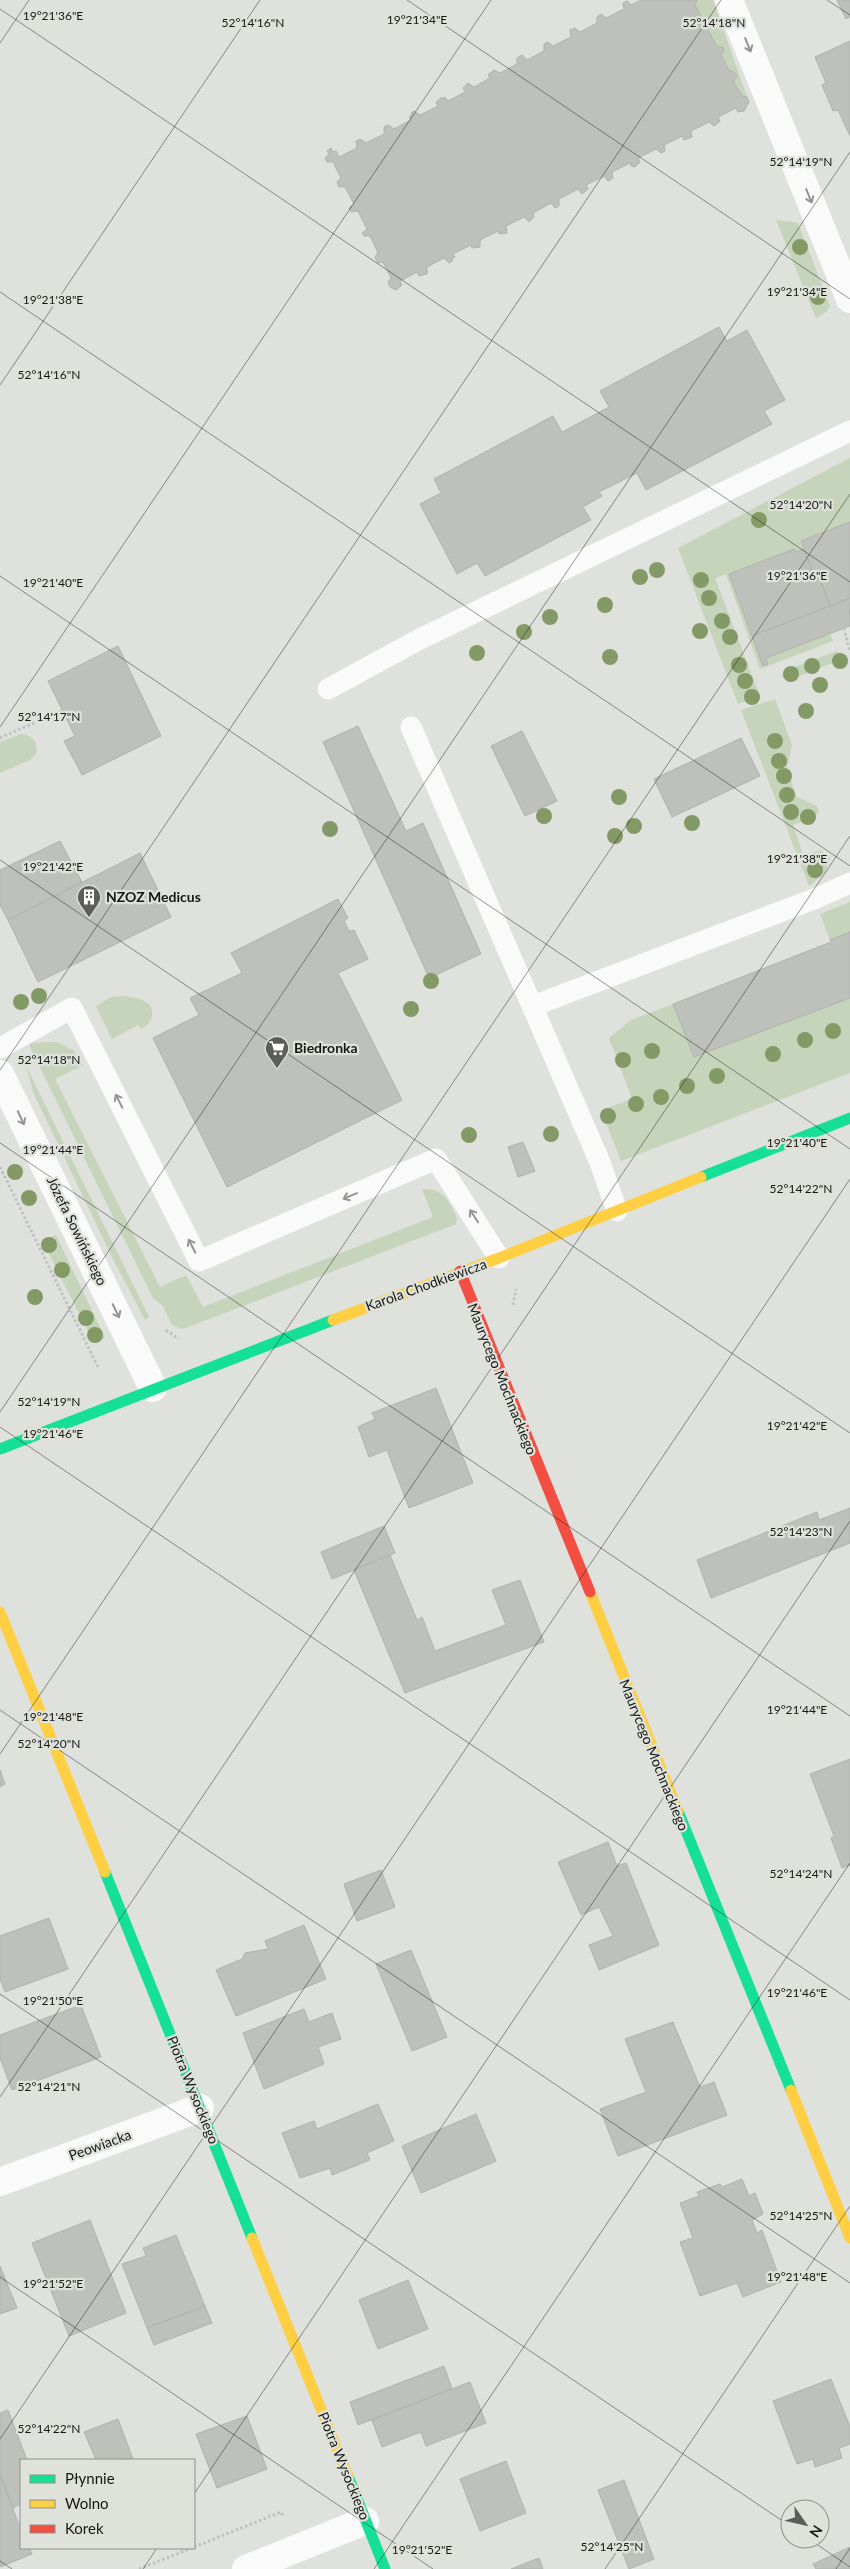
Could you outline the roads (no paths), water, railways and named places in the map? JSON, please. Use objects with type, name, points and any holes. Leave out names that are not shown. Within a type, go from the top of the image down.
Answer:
[{"type":"street","points":[[729,0],[850,299]]},
{"type":"street","name":"Józefa Sowińskiego","points":[[0,1074],[153,1388]]},
{"type":"street","name":"Karola Chodkiewicza","points":[[0,1449],[153,1388],[460,1271],[499,1258],[850,1118]]},
{"type":"street","name":"Maurycego Mochnackiego","points":[[460,1271],[850,2238]]},
{"type":"street","name":"Piotra Wysockiego","points":[[0,1612],[385,2569]]},
{"type":"street","name":"Peowiacka","points":[[0,2182],[200,2108]]},
{"type":"street","points":[[246,2569],[365,2521]]},
{"type":"lane","points":[[328,689],[418,640],[850,432]]},
{"type":"lane","points":[[411,727],[599,1160],[617,1210]]},
{"type":"lane","points":[[533,1006],[814,899],[850,883]]},
{"type":"lane","points":[[0,1048],[72,1008],[199,1261],[436,1159],[499,1258]]},
{"type":"place","name":"NZOZ Medicus","points":[[89,918]]},
{"type":"place","name":"Biedronka","points":[[277,1069]]}]
